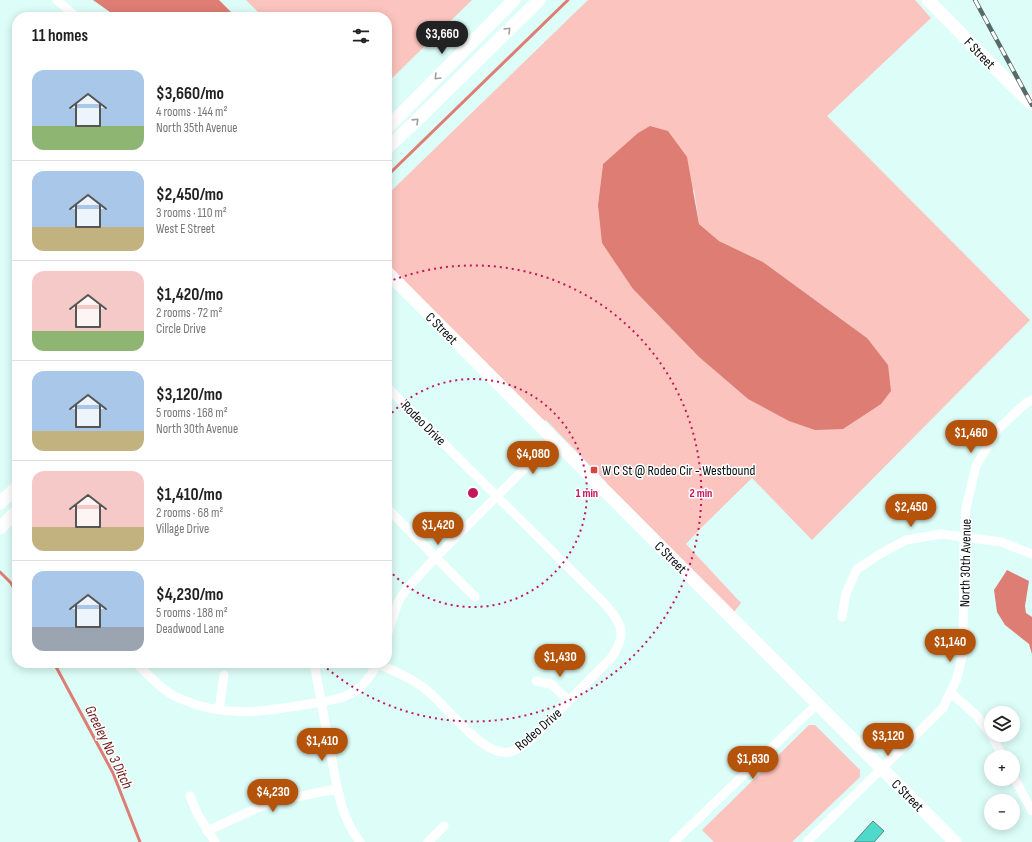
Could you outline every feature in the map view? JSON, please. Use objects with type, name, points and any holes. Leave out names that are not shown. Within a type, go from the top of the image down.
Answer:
[{"type":"street","points":[[57,0],[70,12]]},
{"type":"street","points":[[392,123],[514,0]]},
{"type":"street","points":[[392,143],[539,0]]},
{"type":"street","name":"F Street","points":[[928,0],[1032,104]]},
{"type":"street","name":"C Street","points":[[392,277],[955,842]]},
{"type":"street","name":"Rodeo Drive","points":[[388,668],[411,679],[425,688],[477,739],[488,747],[500,752],[510,752],[521,747],[611,658],[618,649],[621,635],[617,618],[606,605],[392,392]]},
{"type":"street","name":"North 30th Avenue","points":[[807,842],[943,708],[951,693],[958,678],[963,653],[964,538],[966,508],[976,466],[998,429],[1026,403],[1032,400]]},
{"type":"street","points":[[392,621],[398,602],[405,591],[435,558],[554,440]]},
{"type":"street","points":[[0,503],[12,492]]},
{"type":"street","points":[[392,513],[475,597]]},
{"type":"street","points":[[0,528],[12,517]]},
{"type":"street","points":[[842,617],[846,593],[857,569],[906,540],[941,534],[1001,542],[1032,554]]},
{"type":"street","name":"Rodeo Drive","points":[[141,668],[162,687],[179,698],[203,708],[241,712],[272,710],[344,697],[355,691],[367,680],[375,668]]},
{"type":"street","points":[[315,668],[330,745],[336,789],[348,824],[360,842]]},
{"type":"street","points":[[219,710],[224,674]]},
{"type":"street","points":[[536,681],[551,684],[569,701]]},
{"type":"street","points":[[951,693],[976,715],[992,736],[999,750]]},
{"type":"street","points":[[674,842],[817,704]]},
{"type":"street","points":[[1018,786],[1032,811]]},
{"type":"street","points":[[207,831],[256,808],[277,801],[336,789]]},
{"type":"street","points":[[190,796],[207,831],[215,842]]},
{"type":"street","points":[[428,842],[444,826]]},
{"type":"shaded area","points":[[93,0],[219,0],[231,12],[110,12]]},
{"type":"shaded area","points":[[246,0],[472,0],[392,78],[392,12],[258,12]]},
{"type":"shaded area","points":[[588,0],[915,0],[931,18],[827,116],[1030,320],[812,540],[752,478],[701,528],[686,544],[741,603],[734,612],[606,485],[607,483],[546,420],[543,423],[439,319],[392,268],[392,190]],"holes":[[[618,151],[694,190],[699,224],[719,241],[763,262],[867,338],[748,399],[699,357],[633,289],[598,205],[603,164]]]},
{"type":"shaded area","points":[[650,126],[668,131],[687,157],[699,224],[719,241],[763,262],[867,338],[888,365],[891,391],[881,404],[843,429],[815,430],[789,421],[748,399],[699,357],[633,289],[602,243],[598,205],[603,164],[638,133]]},
{"type":"shaded area","points":[[1007,570],[1029,581],[1025,606],[1026,613],[1032,617],[1032,654],[1029,644],[1005,625],[997,612],[994,590]]},
{"type":"shaded area","points":[[809,725],[815,725],[860,770],[860,777],[792,842],[714,842],[702,830]]},
{"type":"building","points":[[873,821],[884,831],[874,842],[854,842]]},
{"type":"waterway","points":[[392,171],[568,0]]},
{"type":"waterway","name":"Greeley No 3 Ditch","points":[[0,572],[12,585]]},
{"type":"waterway","name":"Greeley No 3 Ditch","points":[[57,668],[113,773],[140,842]]},
{"type":"railway","points":[[975,0],[1032,105]]},
{"type":"place","name":"W C St @ Rodeo Cir - Westbound","points":[[594,470]]}]
